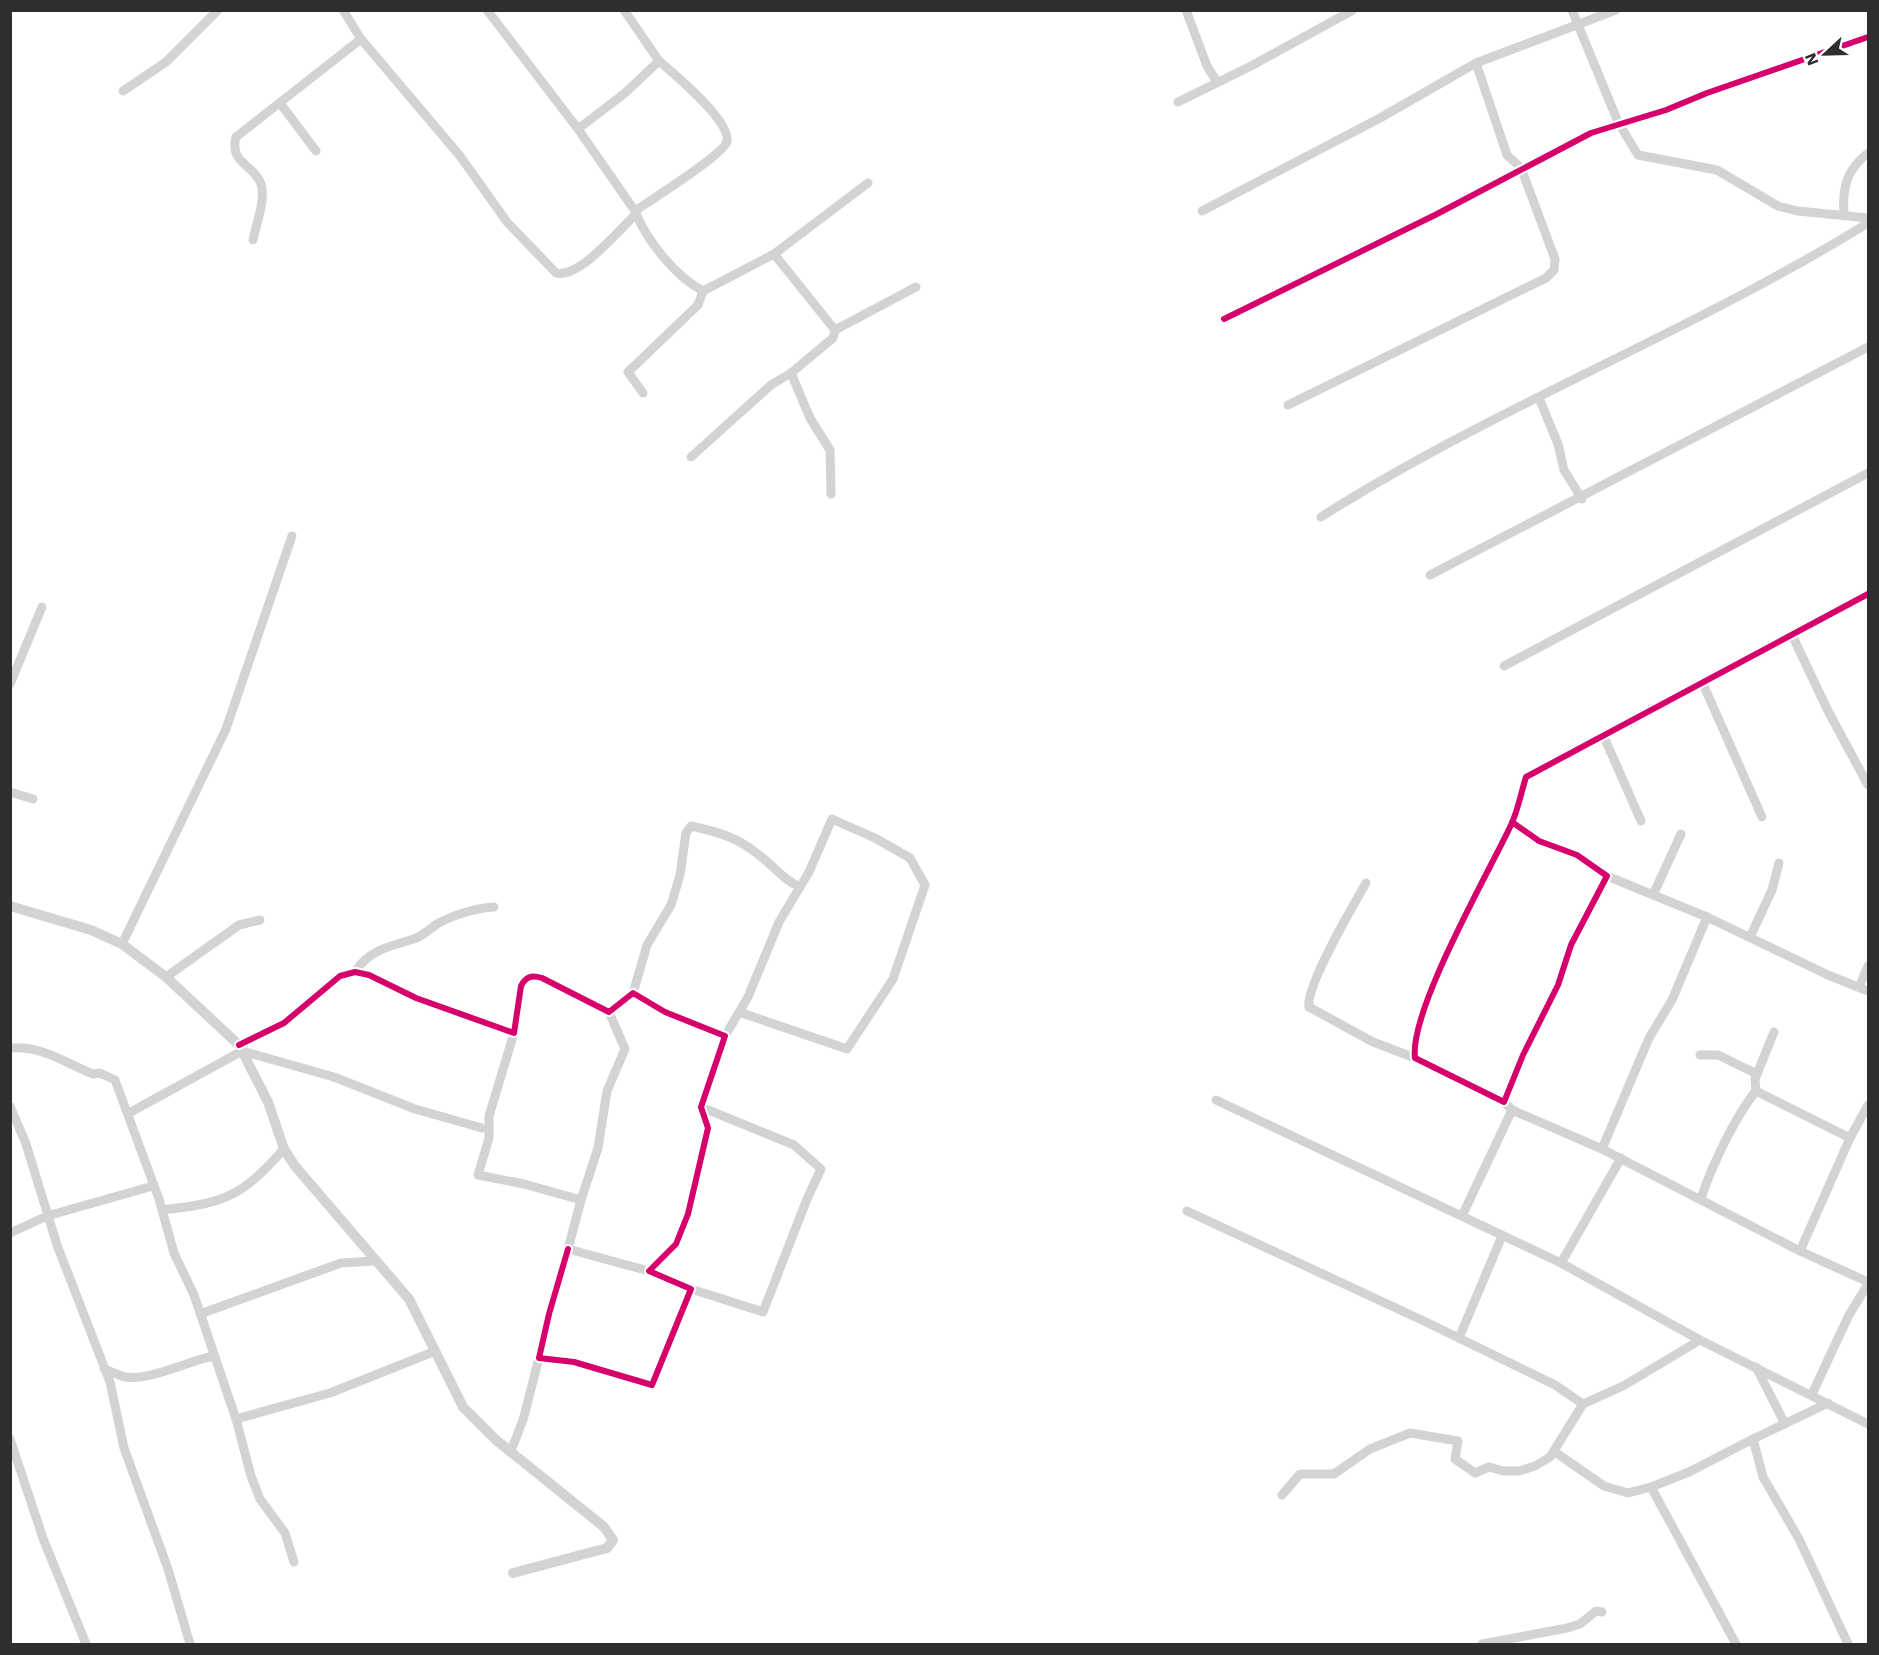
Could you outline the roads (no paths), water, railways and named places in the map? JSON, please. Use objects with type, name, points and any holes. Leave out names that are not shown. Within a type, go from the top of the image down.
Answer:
[{"type":"street","points":[[123,91],[166,62],[218,10]]},
{"type":"street","points":[[344,10],[361,39],[460,156],[507,222],[556,273],[562,275],[583,265],[635,213],[712,159],[727,141],[727,135],[708,106],[659,61],[624,10]]},
{"type":"street","points":[[487,10],[578,129],[635,213],[642,228],[692,286],[703,291]]},
{"type":"street","points":[[1186,10],[1207,66],[1217,82]]},
{"type":"street","points":[[1178,102],[1353,10]]},
{"type":"street","points":[[1572,10],[1618,122],[1638,156],[1717,170],[1778,206],[1869,221]]},
{"type":"street","points":[[1202,211],[1380,118],[1476,63],[1616,10]]},
{"type":"street","points":[[1224,319],[1437,214],[1591,133],[1618,122],[1666,110],[1707,93],[1869,37]]},
{"type":"street","points":[[253,240],[263,193],[261,182],[237,157],[234,146],[236,137],[361,39]]},
{"type":"street","points":[[578,129],[625,93],[659,61]]},
{"type":"street","points":[[1288,405],[1551,274],[1555,260],[1521,168],[1507,155],[1476,63]]},
{"type":"street","points":[[280,103],[316,151]]},
{"type":"street","points":[[1844,216],[1843,190],[1847,178],[1852,168],[1869,153]]},
{"type":"street","points":[[643,393],[628,372],[698,305],[703,291],[774,254],[868,183]]},
{"type":"street","points":[[1321,517],[1367,489],[1699,317],[1869,221]]},
{"type":"street","points":[[691,457],[771,385],[791,373],[833,338],[834,330],[774,254]]},
{"type":"street","points":[[834,330],[916,287]]},
{"type":"street","points":[[1430,575],[1582,499],[1869,347]]},
{"type":"street","points":[[791,373],[810,418],[830,450],[831,494]]},
{"type":"street","points":[[1539,398],[1544,417],[1558,444],[1564,470],[1582,499]]},
{"type":"street","points":[[1504,666],[1869,472]]},
{"type":"street","points":[[122,944],[226,729],[292,536]]},
{"type":"street","points":[[1415,1058],[1413,1047],[1428,997],[1512,822],[1526,777],[1869,594]]},
{"type":"street","points":[[10,684],[15,662],[42,607]]},
{"type":"street","points":[[1792,635],[1828,711],[1869,785]]},
{"type":"street","points":[[1703,684],[1762,816]]},
{"type":"street","points":[[1604,737],[1641,821]]},
{"type":"street","points":[[10,792],[33,799]]},
{"type":"street","points":[[649,1271],[676,1244],[688,1214],[708,1128],[701,1107],[724,1036],[748,997],[779,922],[809,872],[832,819],[875,838],[910,858],[925,885],[893,979],[847,1048],[739,1012]]},
{"type":"street","points":[[1512,822],[1539,841],[1577,855],[1607,876],[1707,917],[1828,975],[1864,989],[1869,966]]},
{"type":"street","points":[[609,1012],[633,993],[648,945],[671,905],[680,875],[686,833],[691,826],[727,834],[759,855],[788,882],[800,887]]},
{"type":"street","points":[[1653,895],[1681,834]]},
{"type":"street","points":[[1750,937],[1772,890],[1779,863]]},
{"type":"street","points":[[1504,1102],[1523,1055],[1558,985],[1570,945],[1607,876]]},
{"type":"street","points":[[1366,883],[1325,964],[1312,982],[1309,1007],[1373,1042],[1415,1058],[1504,1102],[1512,1110],[1621,1158],[1800,1251],[1869,1283],[1849,1315],[1812,1395]]},
{"type":"street","points":[[10,906],[91,930],[122,944],[166,977],[240,1048],[268,1102],[284,1149],[314,1192],[408,1299],[422,1322],[434,1352],[463,1407],[511,1451],[603,1527],[613,1540],[607,1548],[513,1573]]},
{"type":"street","points":[[355,972],[369,955],[385,947],[414,939],[440,923],[459,915],[494,907]]},
{"type":"street","points":[[1602,1149],[1649,1038],[1672,1000],[1707,917]]},
{"type":"street","points":[[166,977],[239,926],[260,920]]},
{"type":"street","points":[[129,1113],[284,1023],[340,976],[355,972],[369,975],[416,998],[514,1033]]},
{"type":"street","points":[[511,1451],[523,1420],[549,1314],[598,1148],[607,1091],[625,1049],[609,1012],[532,975],[524,980],[521,986],[514,1033],[489,1116],[489,1138],[478,1175],[524,1184],[581,1200]]},
{"type":"street","points":[[633,993],[665,1012],[724,1036]]},
{"type":"street","points":[[1701,1199],[1708,1176],[1744,1106],[1756,1091],[1757,1074],[1774,1032]]},
{"type":"street","points":[[10,1048],[31,1047],[47,1051],[93,1074],[100,1072],[115,1080],[129,1113],[174,1253],[200,1314],[236,1419],[257,1491],[285,1533],[294,1562]]},
{"type":"street","points":[[240,1048],[334,1077],[415,1109],[482,1128]]},
{"type":"street","points":[[1700,1055],[1718,1055],[1757,1074]]},
{"type":"street","points":[[1756,1091],[1850,1138]]},
{"type":"street","points":[[1216,1100],[1561,1263],[1700,1340],[1869,1424]]},
{"type":"street","points":[[1800,1251],[1850,1138],[1865,1120],[1869,1105]]},
{"type":"street","points":[[10,1106],[26,1144],[47,1216],[110,1382],[124,1448],[168,1569],[190,1644]]},
{"type":"street","points":[[568,1249],[649,1271],[691,1289],[763,1312],[821,1169],[794,1145],[701,1107]]},
{"type":"street","points":[[1462,1216],[1512,1110]]},
{"type":"street","points":[[162,1210],[204,1206],[230,1197],[248,1184],[284,1149]]},
{"type":"street","points":[[1561,1263],[1621,1158]]},
{"type":"street","points":[[10,1233],[47,1216],[153,1186]]},
{"type":"street","points":[[1187,1211],[1459,1338],[1555,1385],[1583,1404]]},
{"type":"street","points":[[1459,1338],[1502,1236]]},
{"type":"street","points":[[200,1314],[332,1265],[375,1261]]},
{"type":"street","points":[[540,1358],[574,1362],[652,1385],[691,1289]]},
{"type":"street","points":[[1282,1495],[1295,1476],[1334,1474],[1370,1449],[1410,1433],[1458,1441],[1455,1459],[1475,1473],[1489,1467],[1503,1471],[1519,1471],[1534,1466],[1554,1452],[1583,1404],[1623,1386],[1700,1340]]},
{"type":"street","points":[[236,1419],[330,1393],[434,1352]]},
{"type":"street","points":[[104,1369],[127,1377],[145,1376],[213,1356]]},
{"type":"street","points":[[1756,1367],[1785,1424]]},
{"type":"street","points":[[1554,1452],[1604,1486],[1628,1493],[1651,1487],[1689,1472],[1828,1404]]},
{"type":"street","points":[[10,1439],[44,1541],[86,1644]]},
{"type":"street","points":[[1753,1439],[1762,1477],[1799,1539],[1848,1644]]},
{"type":"street","points":[[1651,1487],[1736,1644]]},
{"type":"street","points":[[1482,1644],[1568,1628],[1580,1624],[1596,1611],[1602,1612]]}]
